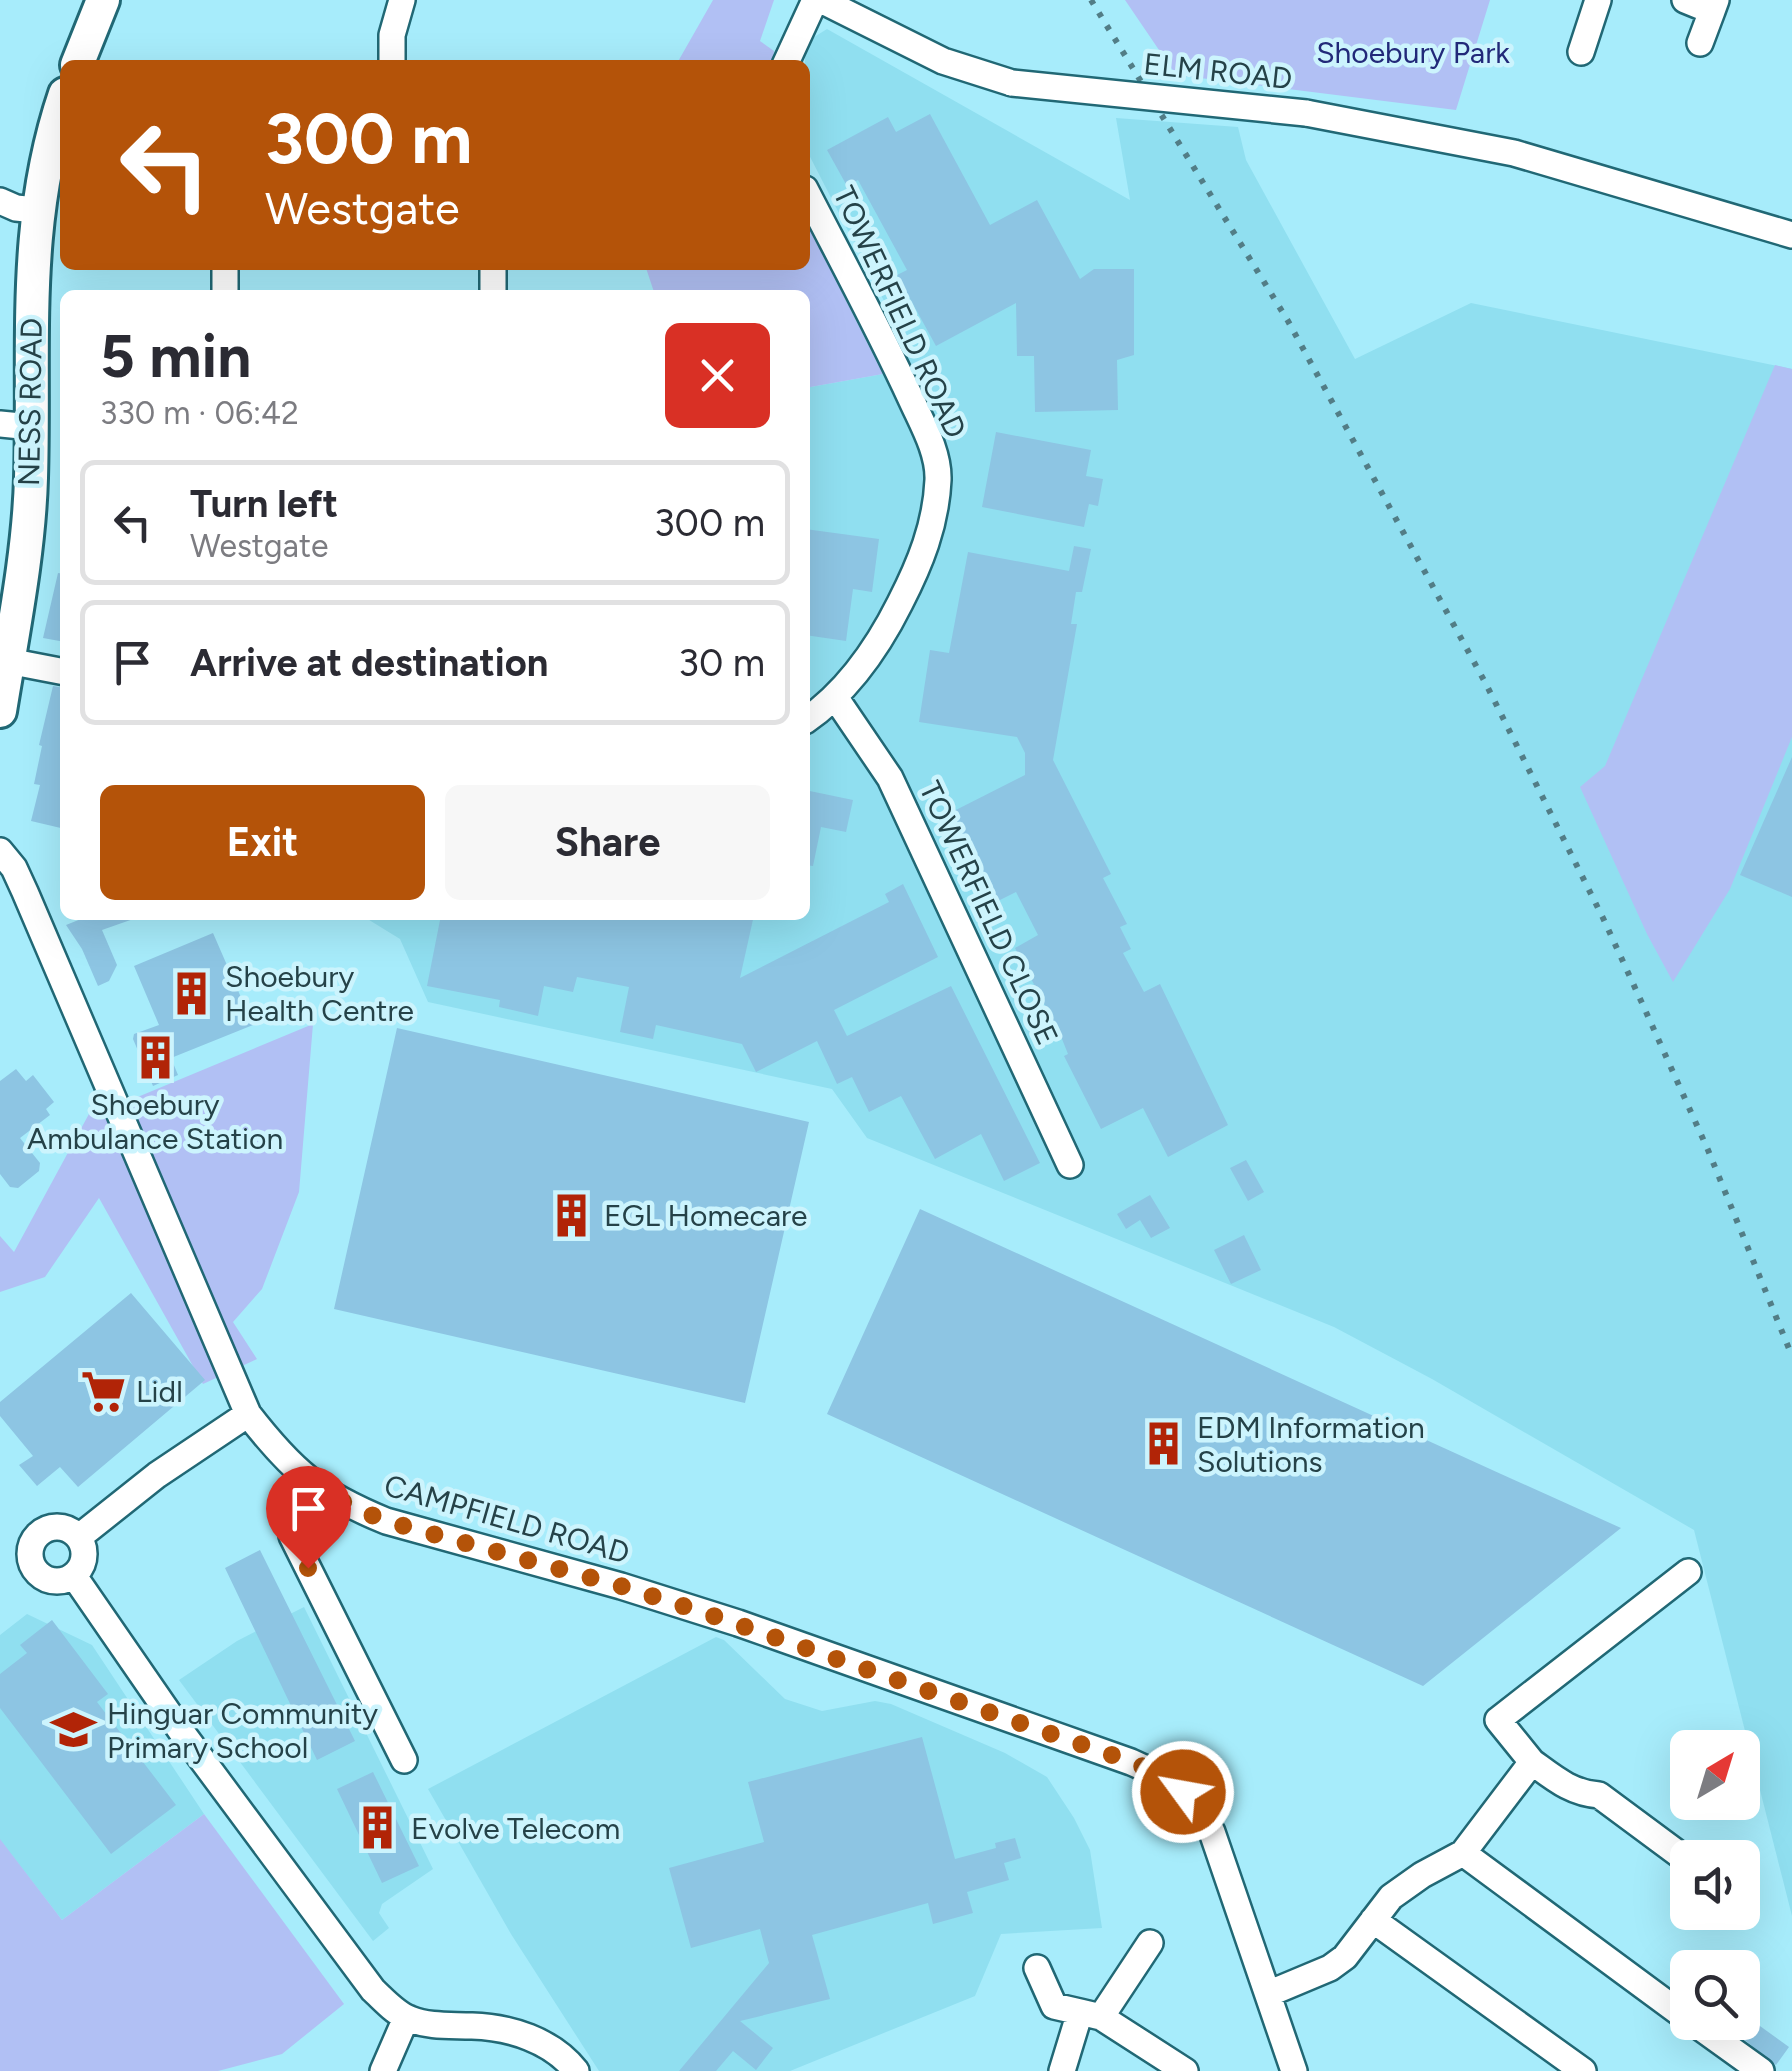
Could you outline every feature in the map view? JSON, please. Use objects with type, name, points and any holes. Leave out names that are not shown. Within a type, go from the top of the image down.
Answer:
[{"type":"main road","points":[[78,60],[103,0]]},
{"type":"main road","name":"NESS ROAD","points":[[0,711],[31,482],[16,426],[47,198],[52,132],[60,109]]},
{"type":"street","points":[[392,60],[392,34],[402,0]]},
{"type":"street","points":[[788,60],[818,0]]},
{"type":"street","name":"ELM ROAD","points":[[818,0],[943,62],[1012,83],[1306,112],[1514,153],[1792,235]]},
{"type":"street","points":[[1581,52],[1598,0]]},
{"type":"street","points":[[1684,0],[1714,5],[1700,43]]},
{"type":"street","points":[[0,200],[16,208],[47,198]]},
{"type":"street","name":"TOWERFIELD ROAD","points":[[810,198],[929,438],[938,476],[924,556],[869,657],[835,697],[810,717]]},
{"type":"street","points":[[6,651],[60,670]]},
{"type":"street","name":"TOWERFIELD CLOSE","points":[[835,697],[890,778],[1070,1165]]},
{"type":"street","name":"CAMPFIELD ROAD","points":[[0,851],[14,868],[25,892],[248,1414],[282,1458],[350,1506],[386,1521],[721,1618],[1156,1772],[1183,1792],[1212,1832],[1294,2071]]},
{"type":"street","points":[[80,1537],[157,1475],[248,1414]]},
{"type":"street","points":[[311,1482],[292,1536],[404,1760]]},
{"type":"street","points":[[60,1526],[80,1537],[84,1562],[74,1576],[56,1582],[42,1578],[30,1559],[31,1544],[38,1533],[60,1526]]},
{"type":"street","points":[[1670,1848],[1599,1796],[1567,1787],[1532,1762],[1498,1720],[1688,1572]]},
{"type":"street","points":[[74,1576],[183,1734],[360,1975],[406,2018],[523,2034],[549,2048],[576,2071]]},
{"type":"street","points":[[1268,1994],[1330,1968],[1345,1956],[1404,1886],[1463,1853],[1532,1762]]},
{"type":"street","points":[[1463,1853],[1670,2006]]},
{"type":"street","points":[[1373,1920],[1584,2071]]},
{"type":"street","points":[[1062,2071],[1091,2014],[1150,1943]]},
{"type":"street","points":[[1038,1968],[1054,2006],[1091,2014],[1186,2071]]},
{"type":"street","points":[[383,2071],[406,2018]]},
{"type":"street","points":[[1717,2040],[1761,2071]]},
{"type":"shaded area","points":[[827,29],[1130,200],[1116,118],[1238,127],[1246,160],[1355,359],[1471,303],[1792,369],[1792,1916],[1760,1790],[1760,1730],[1745,1730],[1694,1530],[1334,1327],[867,1138],[832,1089],[428,1002],[400,939],[369,920],[810,920],[810,387],[883,374],[905,342],[810,157],[810,60],[805,60],[811,39]]},
{"type":"shaded area","points":[[304,1607],[433,1869],[382,1904],[379,1913],[389,1928],[373,1941],[179,1680],[237,1641]]},
{"type":"shaded area","name":"Hinguar Community Primary School","points":[[27,1614],[92,1645],[204,1814],[62,1920],[0,1840],[0,1635]]},
{"type":"shaded area","points":[[716,1637],[724,1640],[785,1699],[822,1711],[875,1701],[891,1704],[1005,1753],[1047,1777],[1090,1850],[1102,1928],[1001,1934],[975,1996],[790,2071],[599,2071],[511,1934],[428,1789]]},
{"type":"green space","points":[[713,0],[774,0],[760,41],[774,51],[773,60],[679,60]]},
{"type":"green space","name":"Shoebury Park","points":[[1125,0],[1490,0],[1456,110],[1176,75]]},
{"type":"green space","points":[[810,229],[883,374],[810,387],[810,290],[653,290],[647,270],[810,270]]},
{"type":"green space","points":[[1775,365],[1792,369],[1792,737],[1730,889],[1673,982],[1580,787],[1605,766]]},
{"type":"green space","points":[[313,1024],[299,1192],[262,1289],[233,1322],[257,1359],[203,1384],[99,1198],[45,1277],[0,1292],[0,1236],[14,1252],[96,1101],[116,1106]]},
{"type":"green space","points":[[204,1814],[344,2004],[282,2054],[218,2071],[0,2071],[0,1839],[62,1920]]},
{"type":"building","points":[[930,114],[990,225],[1037,200],[1080,279],[1094,269],[1134,269],[1134,355],[1117,360],[1118,410],[1035,412],[1034,356],[1017,356],[1016,303],[936,346],[897,275],[907,270],[858,180],[847,186],[827,150],[888,117],[896,132]]},
{"type":"building","points":[[996,432],[1091,450],[1086,476],[1103,479],[1098,506],[1089,504],[1084,527],[982,507]]},
{"type":"building","points":[[810,530],[879,539],[872,592],[853,589],[846,641],[810,636]]},
{"type":"building","points":[[1074,546],[1091,549],[1082,592],[1076,592],[1071,624],[1077,624],[1053,760],[1111,874],[1103,878],[1127,924],[1120,927],[1131,949],[1123,953],[1144,992],[1160,984],[1228,1125],[1168,1157],[1143,1108],[1101,1129],[1064,1056],[1068,1054],[1060,1034],[1015,948],[1038,935],[1016,892],[992,904],[946,815],[1025,775],[1025,753],[1017,737],[919,722],[930,650],[949,653],[968,552],[1069,571]]},
{"type":"building","points":[[58,573],[60,573],[60,641],[43,638]]},
{"type":"building","points":[[53,686],[60,687],[60,828],[31,821],[40,785],[34,784],[42,746],[39,745]]},
{"type":"building","points":[[1792,757],[1792,897],[1740,875]]},
{"type":"building","points":[[810,791],[853,800],[846,832],[821,827],[813,866]]},
{"type":"building","points":[[903,884],[938,957],[834,1010],[847,1036],[951,986],[1040,1163],[1004,1181],[981,1134],[935,1159],[901,1096],[869,1112],[852,1077],[837,1084],[817,1041],[756,1072],[742,1044],[656,1025],[653,1039],[620,1032],[629,987],[577,977],[573,992],[544,986],[538,1016],[499,1007],[500,1000],[427,986],[440,920],[753,920],[740,978],[889,902],[885,894]]},
{"type":"building","points":[[78,920],[130,920],[102,930],[117,965],[109,981],[98,986],[82,949],[66,925]]},
{"type":"building","name":"Shoebury Health Centre","points":[[213,933],[253,1025],[171,1058],[178,1075],[153,1086],[133,1039],[134,1034],[159,1025],[134,966]]},
{"type":"building","name":"EGL Homecare","points":[[397,1028],[809,1122],[745,1403],[334,1309]]},
{"type":"building","points":[[16,1069],[26,1081],[33,1075],[54,1102],[46,1109],[50,1115],[20,1138],[40,1163],[39,1171],[18,1188],[10,1187],[0,1174],[0,1081]]},
{"type":"building","points":[[1246,1160],[1264,1192],[1248,1201],[1230,1168]]},
{"type":"building","points":[[1150,1195],[1170,1228],[1151,1238],[1140,1220],[1126,1229],[1117,1214]]},
{"type":"building","name":"EDM Information Solutions","points":[[920,1209],[1621,1528],[1423,1686],[827,1414]]},
{"type":"building","points":[[1244,1235],[1261,1270],[1231,1284],[1214,1250]]},
{"type":"building","name":"Lidl","points":[[131,1293],[205,1380],[78,1487],[60,1467],[37,1486],[19,1465],[33,1456],[0,1416],[0,1402]]},
{"type":"building","points":[[260,1550],[355,1741],[317,1760],[225,1568]]},
{"type":"building","points":[[52,1620],[108,1694],[97,1702],[176,1805],[111,1854],[0,1708],[0,1674],[27,1653],[20,1645]]},
{"type":"building","points":[[922,1737],[955,1859],[996,1848],[995,1843],[1015,1838],[1021,1858],[1004,1863],[1009,1880],[967,1892],[973,1913],[933,1924],[928,1903],[812,1935],[830,1999],[740,2021],[773,2048],[756,2070],[733,2051],[716,2071],[679,2071],[769,1963],[760,1929],[691,1948],[669,1868],[764,1842],[748,1782]]},
{"type":"building","name":"Evolve Telecom","points":[[373,1772],[419,1866],[382,1883],[337,1789]]},
{"type":"building","points":[[1760,2026],[1789,2047],[1776,2065],[1745,2040],[1760,2040]]},
{"type":"railway","points":[[1091,0],[1288,321],[1486,684],[1642,1003],[1708,1150],[1792,1356]]},
{"type":"place","name":"Shoebury Health Centre","points":[[192,993]]},
{"type":"place","name":"Shoebury Ambulance Station","points":[[155,1057]]},
{"type":"place","name":"EGL Homecare","points":[[571,1215]]},
{"type":"place","name":"Lidl","points":[[103,1391]]},
{"type":"place","name":"EDM Information Solutions","points":[[1164,1444]]},
{"type":"place","name":"Hinguar Community Primary School","points":[[74,1730]]},
{"type":"place","name":"Evolve Telecom","points":[[378,1828]]},
{"type":"route","points":[[308,1568],[292,1536],[311,1482],[350,1506],[386,1521],[738,1623],[1132,1762],[1156,1772],[1183,1792]]}]
